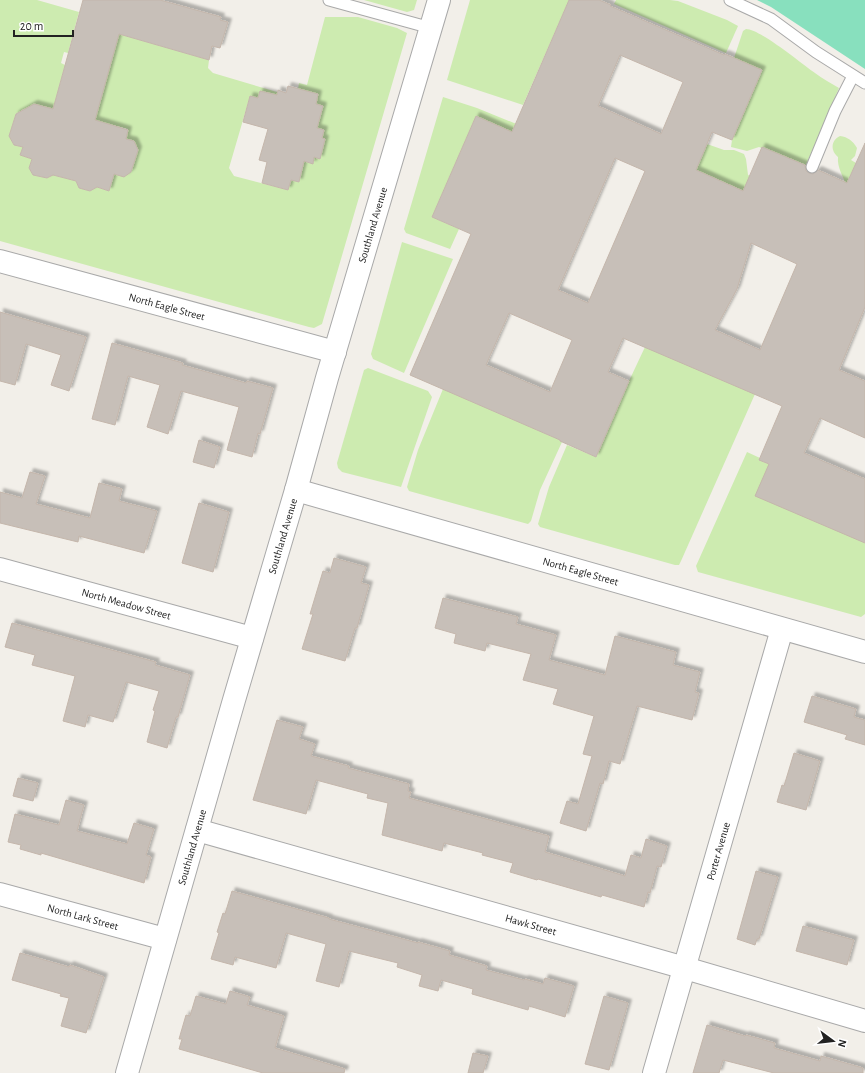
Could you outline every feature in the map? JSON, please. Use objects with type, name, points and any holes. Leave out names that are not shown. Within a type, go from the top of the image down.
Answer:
[{"type":"street","name":"Southland Avenue","points":[[127,1073],[335,352],[439,0]]},
{"type":"street","name":"North Eagle Street","points":[[0,262],[335,352]]},
{"type":"street","name":"North Eagle Street","points":[[296,490],[865,652]]},
{"type":"street","name":"North Meadow Street","points":[[0,569],[252,638]]},
{"type":"street","name":"Porter Avenue","points":[[654,1073],[782,629]]},
{"type":"street","name":"Hawk Street","points":[[197,830],[685,968],[865,1021]]},
{"type":"street","name":"North Lark Street","points":[[0,894],[166,939]]},
{"type":"lane","points":[[329,0],[431,28]]},
{"type":"lane","points":[[730,0],[771,19],[816,52],[865,83]]},
{"type":"lane","points":[[812,167],[835,111],[853,76]]},
{"type":"green space","points":[[0,0],[37,0],[79,12],[68,53],[64,52],[61,63],[65,65],[55,102],[57,110],[35,104],[32,112],[24,109],[16,114],[9,136],[14,145],[23,147],[20,155],[32,159],[29,168],[33,175],[47,178],[53,175],[76,181],[79,188],[90,191],[97,187],[109,191],[114,174],[124,176],[131,171],[138,150],[134,141],[126,139],[128,129],[89,119],[119,34],[209,60],[208,68],[213,73],[277,92],[277,95],[261,91],[258,98],[250,96],[229,168],[234,176],[288,190],[291,180],[299,182],[304,161],[313,163],[314,157],[320,158],[325,139],[322,138],[324,130],[317,128],[323,106],[316,104],[318,94],[298,89],[299,83],[307,85],[325,17],[358,17],[397,28],[407,33],[322,324],[314,328],[309,327],[0,241]]},
{"type":"green space","points":[[364,0],[417,0],[414,10],[407,12]]},
{"type":"green space","points":[[470,0],[569,0],[523,105],[447,80]]},
{"type":"green space","points":[[616,0],[678,1],[727,20],[738,26],[726,53],[614,4]]},
{"type":"green space","points":[[757,0],[865,0],[865,69],[771,7]]},
{"type":"green space","points":[[746,29],[771,41],[818,75],[839,88],[806,165],[759,147],[747,151],[731,147],[732,140],[762,70],[734,58],[743,31]]},
{"type":"green space","points":[[443,97],[477,108],[541,134],[537,143],[476,116],[432,217],[459,229],[450,249],[406,233],[404,229]]},
{"type":"green space","points":[[840,136],[850,140],[857,148],[855,156],[851,160],[856,163],[846,185],[839,168],[838,157],[833,149],[834,141]]},
{"type":"green space","points":[[707,144],[724,150],[734,150],[744,154],[748,175],[795,198],[828,228],[696,170]]},
{"type":"green space","points":[[402,242],[453,259],[404,373],[373,359],[371,354]]},
{"type":"green space","points":[[645,347],[755,394],[679,565],[540,527],[538,524],[549,487],[567,445],[596,457]]},
{"type":"green space","points":[[368,368],[428,391],[432,397],[401,487],[342,472],[338,468],[337,463],[364,370]]},
{"type":"green space","points":[[443,389],[562,442],[540,490],[531,521],[528,524],[409,491],[407,487],[418,450]]},
{"type":"green space","points":[[747,452],[760,458],[759,460],[769,464],[865,543],[865,614],[861,617],[698,572],[696,566]]},
{"type":"building","points":[[83,0],[160,0],[221,17],[220,20],[228,22],[220,48],[212,46],[209,60],[119,34],[95,120],[128,130],[126,139],[134,141],[138,150],[131,172],[124,177],[114,174],[109,191],[97,187],[90,191],[79,188],[76,181],[53,175],[47,178],[33,175],[29,168],[32,159],[20,155],[23,147],[14,145],[9,136],[16,114],[34,104],[53,109]]},
{"type":"building","points":[[569,0],[599,0],[724,55],[725,54],[762,70],[732,140],[712,132],[696,170],[743,191],[762,147],[805,165],[806,171],[809,173],[813,174],[818,170],[847,183],[865,143],[865,307],[839,370],[865,381],[865,438],[820,418],[804,453],[865,479],[865,543],[755,496],[769,464],[759,460],[782,406],[623,338],[608,372],[629,381],[596,457],[410,375],[471,234],[432,217],[476,116],[512,132]],"holes":[[[620,55],[683,82],[661,134],[598,106]],[[615,158],[645,171],[588,303],[558,290]],[[751,243],[797,264],[760,350],[715,330],[737,289]],[[509,313],[572,340],[550,392],[486,365]]]},
{"type":"building","points":[[288,86],[318,94],[316,104],[323,106],[317,128],[324,130],[322,138],[325,139],[320,159],[314,157],[313,164],[304,161],[299,182],[291,180],[288,190],[262,183],[267,162],[259,160],[268,129],[243,122],[250,96],[258,98],[260,91],[277,95],[278,90],[286,93]]},
{"type":"building","points":[[0,312],[86,337],[69,391],[51,385],[61,355],[26,344],[15,385],[0,381]]},
{"type":"building","points":[[112,343],[246,383],[247,381],[273,388],[260,434],[258,433],[252,457],[227,450],[239,407],[181,391],[168,434],[147,427],[160,385],[128,376],[115,425],[92,419]]},
{"type":"building","points":[[199,440],[220,447],[214,468],[193,462]]},
{"type":"building","points":[[30,472],[45,476],[36,504],[90,518],[99,483],[122,489],[119,501],[157,511],[144,553],[79,536],[78,542],[0,523],[0,492],[22,498]]},
{"type":"building","points":[[199,503],[229,512],[213,572],[182,563]]},
{"type":"building","points":[[334,558],[366,567],[361,583],[369,585],[357,628],[355,628],[345,661],[302,649],[313,614],[310,614],[323,571],[330,573]]},
{"type":"building","points":[[443,598],[518,617],[516,624],[556,635],[549,660],[605,675],[615,636],[676,652],[673,665],[700,672],[695,692],[699,693],[692,720],[637,706],[620,764],[609,761],[603,784],[600,783],[586,831],[560,823],[567,801],[578,804],[592,756],[583,754],[594,716],[553,704],[558,689],[523,680],[531,654],[487,643],[485,651],[454,643],[456,634],[435,628]]},
{"type":"building","points":[[12,623],[156,662],[155,665],[190,675],[167,748],[147,742],[155,711],[153,710],[159,691],[126,682],[113,722],[88,715],[85,727],[63,721],[75,676],[32,665],[35,655],[5,647]]},
{"type":"building","points":[[812,696],[856,709],[854,717],[865,720],[865,745],[845,739],[847,735],[804,722]]},
{"type":"building","points":[[277,720],[303,727],[299,739],[315,744],[311,756],[349,766],[348,768],[409,784],[408,791],[411,792],[409,798],[549,836],[545,852],[625,876],[631,855],[641,858],[646,839],[667,846],[661,867],[657,866],[650,893],[648,892],[644,907],[510,872],[513,863],[482,855],[483,853],[444,843],[442,851],[382,835],[388,803],[367,798],[368,794],[316,780],[306,814],[253,800]]},
{"type":"building","points":[[794,753],[820,761],[806,810],[777,802],[782,785],[784,786]]},
{"type":"building","points":[[18,778],[38,783],[33,801],[13,796]]},
{"type":"building","points":[[66,800],[84,805],[77,831],[127,844],[134,823],[154,829],[146,855],[151,857],[144,883],[41,853],[41,855],[20,849],[21,845],[8,842],[15,814],[59,825]]},
{"type":"building","points":[[756,871],[778,877],[759,939],[757,939],[755,945],[737,939]]},
{"type":"building","points":[[232,891],[329,919],[450,951],[449,955],[487,966],[486,970],[543,984],[545,978],[574,986],[565,1017],[529,1006],[528,1010],[472,994],[473,989],[441,980],[438,991],[419,986],[422,975],[397,967],[398,963],[349,951],[339,987],[316,981],[326,944],[286,933],[276,968],[235,957],[233,965],[211,959],[219,933],[217,932],[223,913],[225,914]]},
{"type":"building","points":[[803,926],[854,940],[847,965],[796,951]]},
{"type":"building","points":[[20,953],[69,967],[70,965],[104,977],[86,1033],[61,1026],[69,998],[60,996],[61,994],[12,980]]},
{"type":"building","points":[[230,991],[250,997],[247,1005],[284,1016],[275,1048],[345,1069],[344,1073],[263,1073],[179,1049],[182,1039],[179,1039],[186,1015],[190,1016],[196,996],[226,1004]]},
{"type":"building","points":[[604,996],[628,1003],[609,1070],[585,1064]]},
{"type":"building","points":[[707,1025],[775,1043],[774,1048],[820,1061],[821,1056],[863,1068],[863,1073],[774,1073],[723,1060],[719,1073],[693,1073]]},
{"type":"building","points":[[473,1053],[488,1056],[483,1073],[468,1073]]}]
